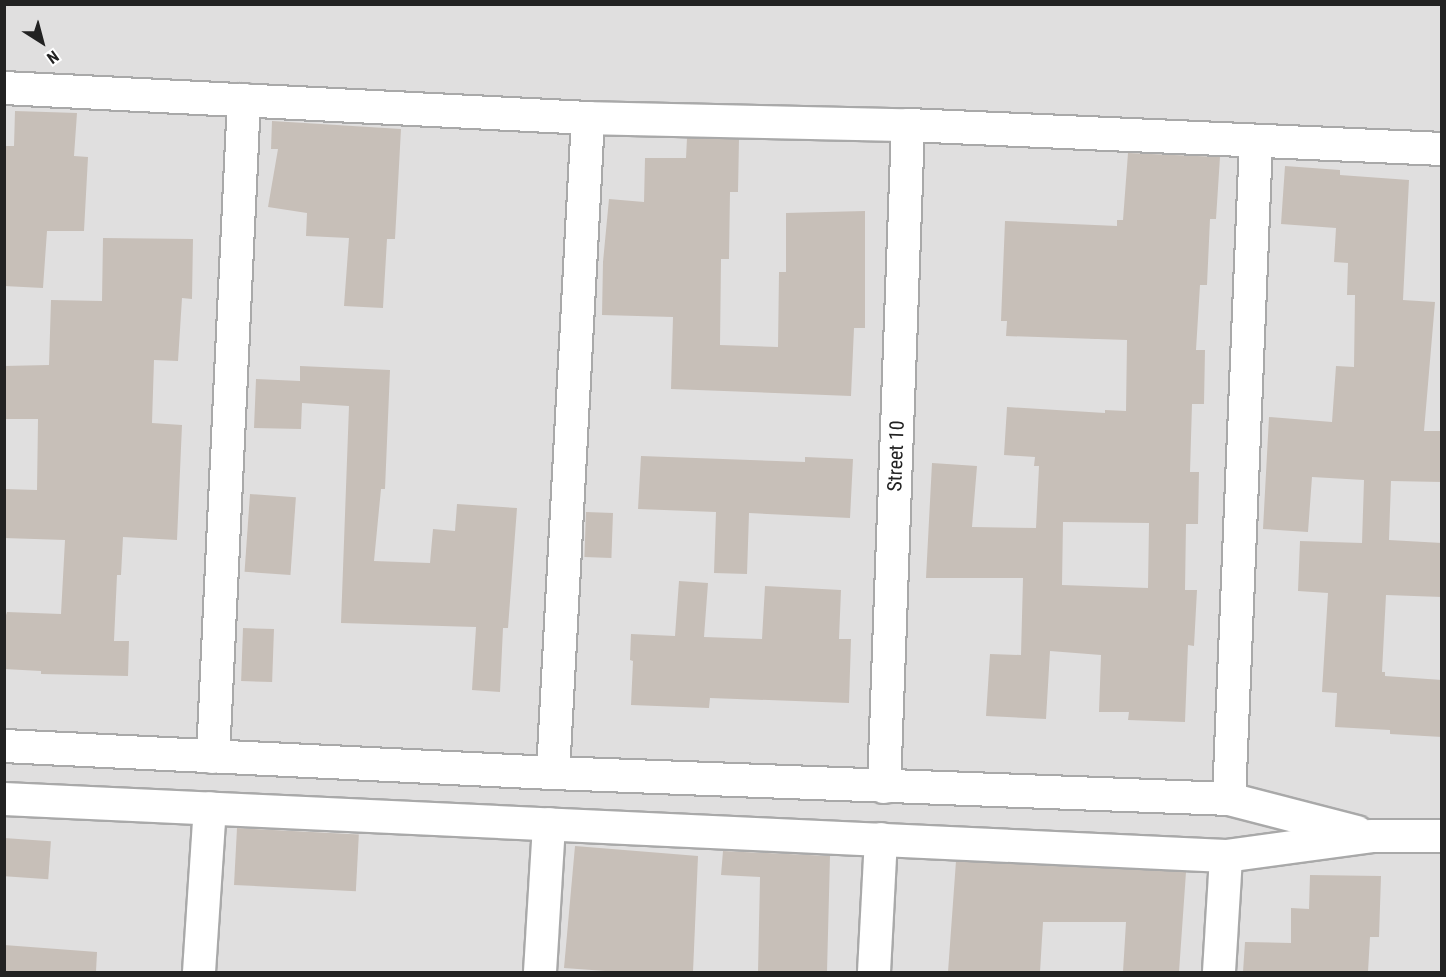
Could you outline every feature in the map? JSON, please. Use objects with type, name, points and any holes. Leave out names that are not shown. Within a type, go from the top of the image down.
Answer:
[{"type":"street","points":[[4,88],[588,118],[908,125],[1256,142],[1442,148]]},
{"type":"street","points":[[213,757],[244,100]]},
{"type":"street","points":[[553,773],[588,118]]},
{"type":"street","name":"Street 10","points":[[884,787],[908,125]]},
{"type":"street","points":[[1230,799],[1256,142]]},
{"type":"street","points":[[4,746],[553,773],[1230,799],[1372,836]]},
{"type":"street","points":[[4,799],[1226,856],[1372,836],[1442,836]]},
{"type":"street","points":[[199,972],[210,808]]},
{"type":"street","points":[[540,972],[549,824]]},
{"type":"street","points":[[874,972],[881,839]]},
{"type":"street","points":[[1219,972],[1226,856]]},
{"type":"shaded area","points":[[5,5],[1441,5],[1441,972],[5,972]]},
{"type":"building","points":[[15,111],[77,113],[74,156],[88,157],[84,231],[47,231],[43,288],[4,286],[4,146],[14,146]]},
{"type":"building","points":[[272,121],[401,129],[395,239],[387,239],[383,308],[344,306],[349,238],[306,236],[307,213],[268,207],[278,149],[271,149]]},
{"type":"building","points":[[687,138],[739,139],[738,192],[730,192],[729,259],[721,259],[720,345],[778,347],[779,272],[786,272],[786,213],[865,211],[865,328],[854,328],[851,396],[671,389],[673,317],[602,315],[603,262],[609,199],[644,202],[645,158],[686,158]]},
{"type":"building","points":[[1128,153],[1220,157],[1216,219],[1210,219],[1207,285],[1200,285],[1196,350],[1205,350],[1204,404],[1192,404],[1190,472],[1199,472],[1198,524],[1186,524],[1185,590],[1197,590],[1194,646],[1188,645],[1185,722],[1128,720],[1129,712],[1099,712],[1101,655],[1050,651],[1046,719],[986,716],[990,654],[1021,655],[1023,578],[926,578],[932,463],[977,466],[972,527],[1036,528],[1039,466],[1034,466],[1035,457],[1004,455],[1007,407],[1105,413],[1105,410],[1126,411],[1127,340],[1006,336],[1007,321],[1001,321],[1005,221],[1117,226],[1117,220],[1123,220]],"holes":[[[1063,522],[1149,523],[1148,588],[1062,585]]]},
{"type":"building","points":[[1285,166],[1340,170],[1340,175],[1409,180],[1403,300],[1435,302],[1424,431],[1442,431],[1442,482],[1391,481],[1389,540],[1442,543],[1442,597],[1386,595],[1382,672],[1385,672],[1385,676],[1442,680],[1442,737],[1390,734],[1390,730],[1335,727],[1337,693],[1322,692],[1328,593],[1298,591],[1300,541],[1362,543],[1364,480],[1312,477],[1308,532],[1263,529],[1269,417],[1332,422],[1336,366],[1354,367],[1355,295],[1347,295],[1348,263],[1334,262],[1336,228],[1281,224]]},
{"type":"building","points":[[103,238],[193,239],[192,299],[182,298],[178,361],[154,360],[152,423],[182,425],[177,540],[123,537],[121,575],[117,575],[114,641],[129,641],[128,676],[41,674],[41,671],[4,669],[4,621],[7,612],[61,614],[65,540],[4,538],[4,489],[37,490],[38,419],[4,419],[4,366],[49,365],[51,300],[102,301]]},
{"type":"building","points":[[300,366],[390,370],[385,489],[381,489],[374,561],[430,563],[433,529],[455,531],[457,504],[517,508],[508,628],[503,628],[500,692],[472,690],[476,627],[341,623],[349,406],[302,403],[301,429],[254,428],[256,379],[300,381]]},
{"type":"building","points":[[641,456],[805,462],[805,457],[853,459],[850,518],[749,513],[747,574],[714,573],[716,512],[638,509]]},
{"type":"building","points":[[250,494],[296,497],[290,575],[245,572]]},
{"type":"building","points":[[586,512],[613,513],[611,558],[584,557]]},
{"type":"building","points":[[679,581],[708,583],[704,637],[762,639],[765,586],[841,590],[839,639],[851,639],[849,703],[710,698],[709,708],[631,705],[633,661],[630,660],[631,634],[675,636]]},
{"type":"building","points":[[243,628],[274,629],[272,682],[241,681]]},
{"type":"building","points":[[237,828],[359,834],[356,891],[234,885]]},
{"type":"building","points":[[4,838],[51,841],[48,879],[4,876]]},
{"type":"building","points":[[575,846],[698,856],[693,972],[619,972],[564,968]]},
{"type":"building","points":[[723,851],[830,856],[827,972],[758,972],[760,877],[721,875]]},
{"type":"building","points":[[956,861],[1186,872],[1179,972],[1123,972],[1126,922],[1043,922],[1040,972],[948,972]]},
{"type":"building","points":[[1310,875],[1381,876],[1379,937],[1370,937],[1368,972],[1243,972],[1245,942],[1291,943],[1291,908],[1309,909]]},
{"type":"building","points":[[4,945],[97,952],[96,972],[4,972]]}]
